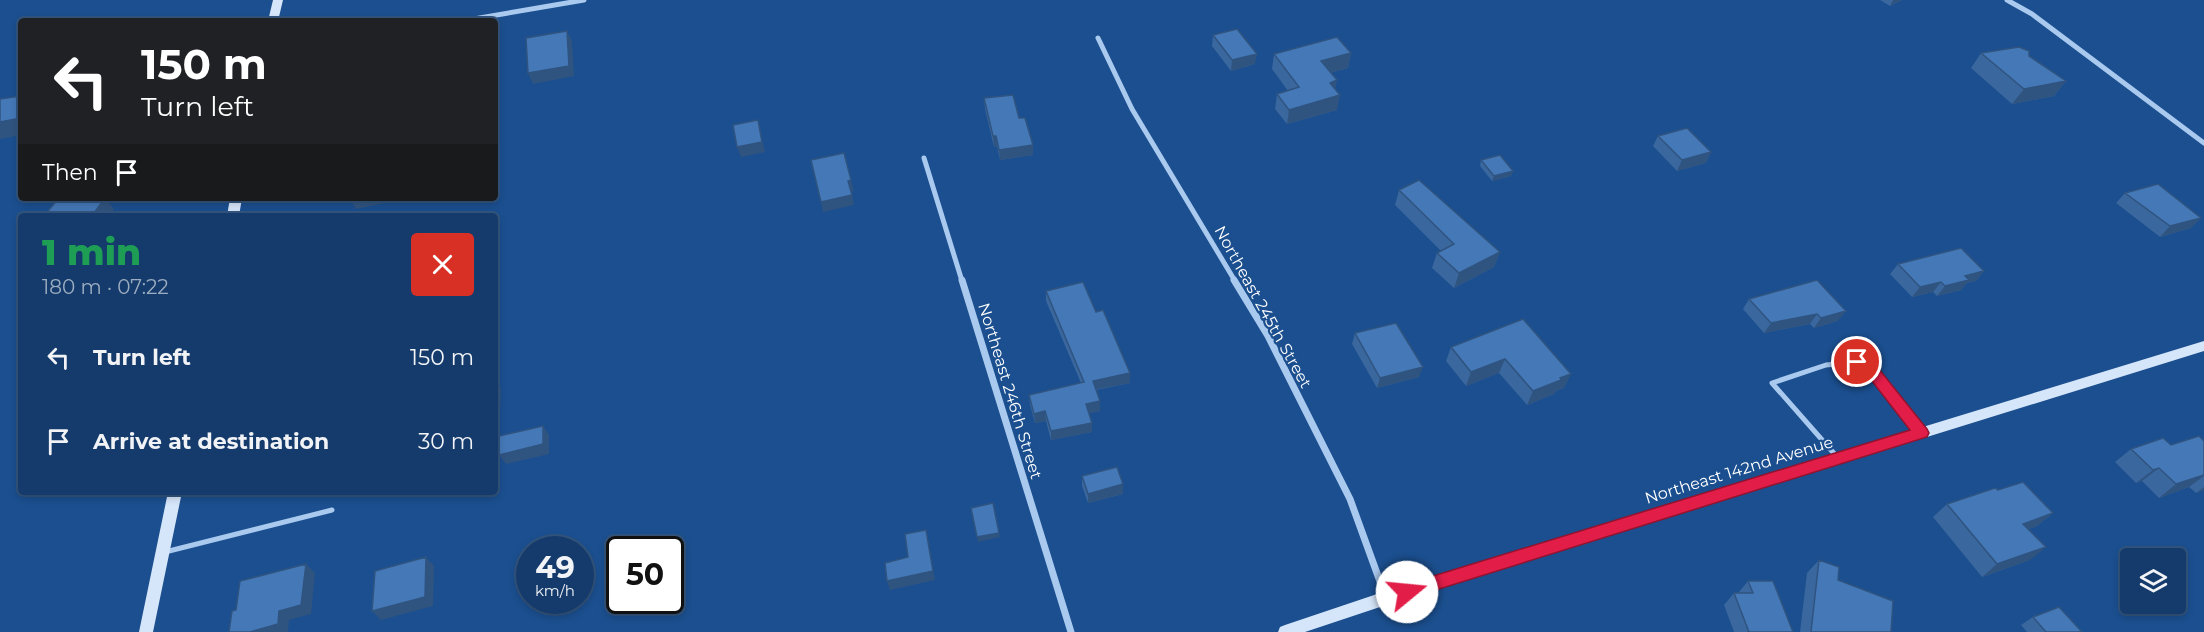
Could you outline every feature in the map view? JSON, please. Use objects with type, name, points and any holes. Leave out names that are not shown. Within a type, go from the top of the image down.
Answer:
[{"type":"main road","points":[[274,18],[278,0]]},
{"type":"main road","name":"Northeast 142nd Avenue","points":[[1285,632],[1386,598],[2204,346]]},
{"type":"main road","points":[[146,632],[174,495]]},
{"type":"street","points":[[479,18],[584,0]]},
{"type":"street","points":[[2007,0],[2032,14],[2204,143]]},
{"type":"street","name":"Northeast 245th Street","points":[[1098,38],[1132,109],[1268,336],[1350,499],[1386,598]]},
{"type":"street","name":"Northeast 246th Street","points":[[924,158],[1071,632]]},
{"type":"lane","points":[[1838,459],[1772,383],[1844,362],[1857,362],[1870,368],[1921,433]]},
{"type":"lane","points":[[162,553],[332,510]]},
{"type":"building","points":[[1237,29],[1257,54],[1232,60],[1213,35]]},
{"type":"building","points":[[567,31],[569,66],[528,73],[526,38]]},
{"type":"building","points":[[1337,37],[1351,53],[1321,61],[1337,80],[1330,83],[1340,95],[1289,110],[1277,94],[1299,87],[1274,54]]},
{"type":"building","points":[[2019,47],[2029,51],[2029,56],[2066,81],[2024,89],[1981,53]]},
{"type":"building","points":[[1013,95],[1019,118],[1025,118],[1033,145],[999,150],[996,136],[993,136],[984,98]]},
{"type":"building","points":[[18,96],[18,119],[0,122],[0,99]]},
{"type":"building","points":[[758,120],[762,142],[737,147],[733,125]]},
{"type":"building","points":[[1687,128],[1711,152],[1682,160],[1658,136]]},
{"type":"building","points":[[844,153],[851,180],[848,181],[852,195],[821,202],[811,160]]},
{"type":"building","points":[[1500,155],[1513,171],[1494,176],[1481,160]]},
{"type":"building","points":[[1419,180],[1500,252],[1459,273],[1437,253],[1454,244],[1399,190]]},
{"type":"building","points":[[2158,184],[2201,218],[2170,226],[2125,193]]},
{"type":"building","points":[[56,201],[103,201],[94,213],[46,213]]},
{"type":"building","points":[[1961,248],[1984,271],[1965,276],[1969,280],[1945,286],[1941,282],[1920,287],[1898,264]]},
{"type":"building","points":[[1817,280],[1846,311],[1821,318],[1817,314],[1771,323],[1749,299]]},
{"type":"building","points":[[1083,282],[1096,312],[1103,310],[1130,373],[1093,381],[1100,401],[1086,404],[1092,423],[1051,431],[1045,411],[1034,414],[1029,395],[1084,382],[1046,291]]},
{"type":"building","points":[[1523,319],[1571,374],[1533,391],[1505,359],[1471,372],[1451,347]]},
{"type":"building","points":[[1396,323],[1423,367],[1380,378],[1355,333]]},
{"type":"building","points":[[543,426],[543,444],[499,455],[499,436]]},
{"type":"building","points":[[2199,436],[2204,441],[2204,475],[2176,484],[2159,468],[2153,470],[2131,449],[2163,438],[2171,445]]},
{"type":"building","points":[[1117,467],[1123,484],[1088,494],[1082,476]]},
{"type":"building","points":[[2023,482],[2053,513],[2023,524],[2046,547],[1997,564],[1947,504],[1995,488],[1998,490]]},
{"type":"building","points":[[993,503],[999,533],[977,537],[971,508]]},
{"type":"building","points":[[926,530],[933,571],[887,581],[885,563],[908,557],[905,534]]},
{"type":"building","points":[[426,557],[425,597],[372,611],[375,571]]},
{"type":"building","points":[[1819,560],[1839,567],[1838,580],[1893,601],[1891,632],[1811,632]]},
{"type":"building","points":[[306,564],[301,605],[279,611],[278,624],[250,632],[229,632],[232,611],[236,610],[240,581]]},
{"type":"building","points":[[1748,581],[1773,581],[1793,632],[1749,632],[1734,593],[1753,593]]},
{"type":"building","points":[[2059,607],[2082,632],[2046,632],[2033,617]]},
{"type":"route","points":[[1407,592],[1921,433],[1870,368],[1857,362]]}]
